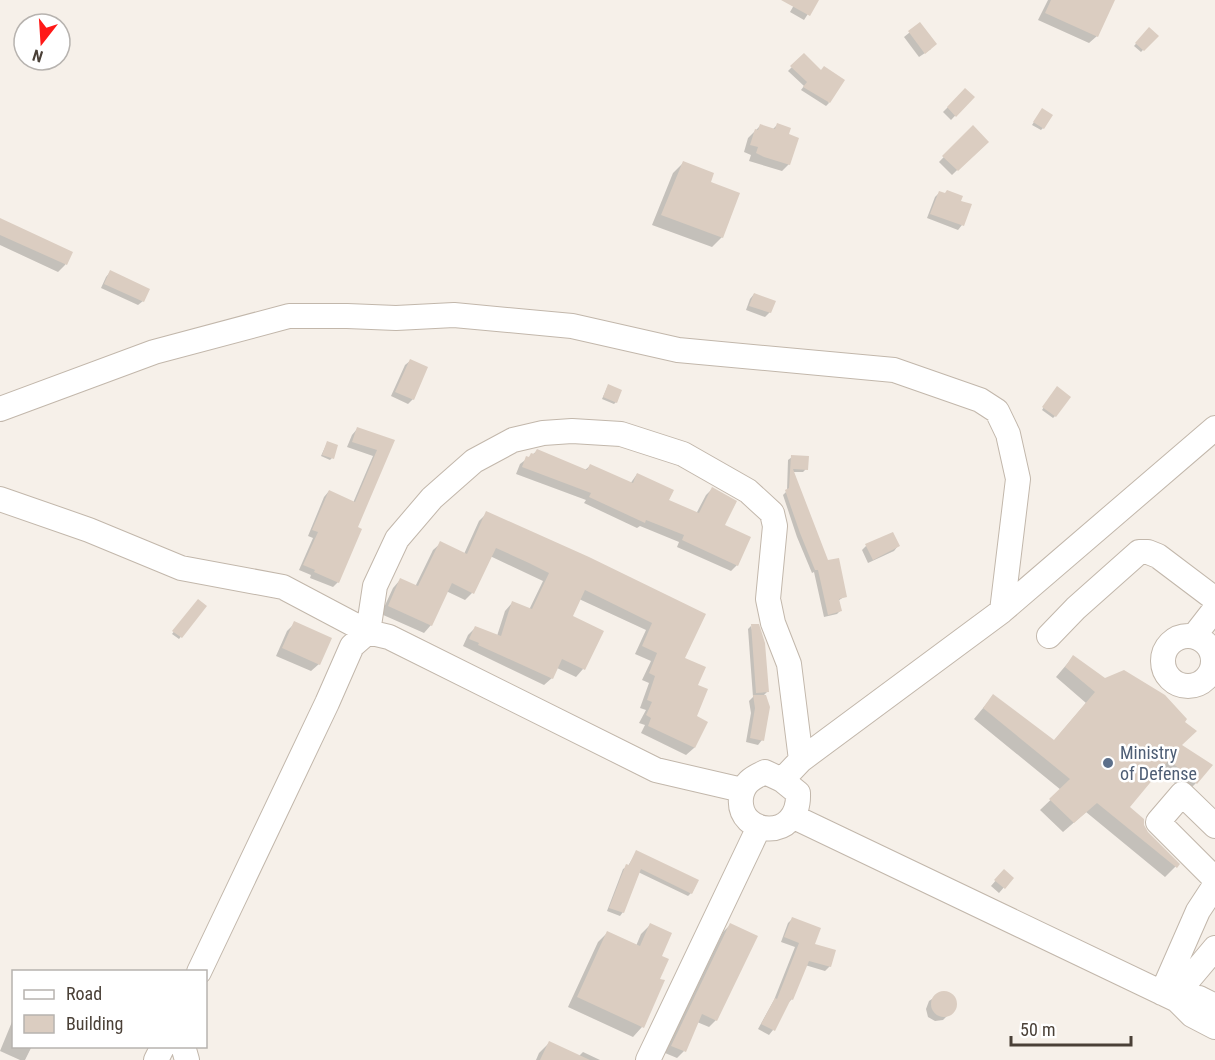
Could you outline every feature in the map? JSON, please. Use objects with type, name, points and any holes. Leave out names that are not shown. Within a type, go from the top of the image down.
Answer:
[{"type":"street","points":[[0,409],[154,352],[288,316],[396,318],[454,315],[572,326],[678,350],[894,370],[980,399],[997,411],[1008,434],[1018,479],[1002,611]]},
{"type":"street","points":[[782,780],[801,760],[1002,611],[1215,428]]},
{"type":"street","points":[[201,970],[327,703],[351,646],[368,632],[375,586],[397,539],[432,498],[474,461],[500,446],[535,435],[572,431],[621,434],[683,454],[748,491],[772,513],[775,526],[768,599],[773,624],[789,664],[801,760]]},
{"type":"street","points":[[0,499],[89,530],[181,568],[283,587],[368,632],[389,637],[656,770],[742,790]]},
{"type":"street","points":[[1049,636],[1076,608],[1139,552],[1148,552],[1158,556],[1215,599]]},
{"type":"street","points":[[1207,646],[1215,609]]},
{"type":"street","points":[[765,772],[782,780],[798,793],[798,806],[794,817],[784,826],[772,830],[759,827],[747,818],[741,805],[742,790],[751,778],[765,772]]},
{"type":"street","points":[[1215,826],[1182,794],[1158,822],[1215,879]]},
{"type":"street","points":[[794,817],[1169,997],[1192,1016],[1215,1027]]},
{"type":"street","points":[[648,1060],[759,827]]},
{"type":"street","points":[[1169,997],[1198,911],[1215,885]]},
{"type":"street","points":[[1169,997],[1189,979],[1215,948]]},
{"type":"street","points":[[1169,997],[1199,998],[1215,1006]]},
{"type":"building","points":[[781,0],[819,0],[810,16]]},
{"type":"building","points":[[1051,0],[1115,0],[1098,37],[1045,13]]},
{"type":"building","points":[[920,22],[937,44],[925,54],[908,31]]},
{"type":"building","points":[[1149,27],[1159,36],[1144,51],[1135,43]]},
{"type":"building","points":[[804,53],[821,70],[824,66],[845,80],[830,103],[803,87],[807,82],[790,66]]},
{"type":"building","points":[[965,88],[975,97],[956,117],[947,107]]},
{"type":"building","points":[[1042,108],[1053,115],[1044,129],[1033,122]]},
{"type":"building","points":[[777,123],[791,128],[789,134],[799,138],[790,165],[756,153],[758,147],[750,145],[755,129],[758,130],[760,124],[775,129]]},
{"type":"building","points":[[973,125],[989,142],[958,171],[942,156]]},
{"type":"building","points":[[683,161],[714,173],[711,182],[740,193],[723,238],[661,215]]},
{"type":"building","points":[[947,190],[963,196],[961,201],[972,204],[964,226],[930,214],[939,191],[945,193]]},
{"type":"building","points":[[0,218],[73,252],[67,265],[0,235]]},
{"type":"building","points":[[110,270],[150,289],[144,302],[104,284]]},
{"type":"building","points":[[754,293],[776,301],[771,313],[749,306]]},
{"type":"building","points":[[410,359],[428,367],[414,400],[395,392]]},
{"type":"building","points":[[608,384],[622,390],[617,403],[603,397]]},
{"type":"building","points":[[1057,386],[1071,397],[1056,417],[1042,407]]},
{"type":"building","points":[[357,427],[395,440],[358,527],[362,529],[339,583],[303,565],[318,532],[312,530],[329,490],[355,502],[377,450],[352,442]]},
{"type":"building","points":[[327,441],[338,445],[334,459],[322,455]]},
{"type":"building","points":[[537,449],[587,470],[590,464],[633,483],[637,473],[674,490],[669,500],[699,513],[712,487],[737,501],[725,525],[751,537],[738,566],[682,540],[684,535],[646,520],[645,523],[589,497],[591,493],[522,467],[526,456],[534,454]]},
{"type":"building","points":[[791,455],[809,456],[808,470],[793,469],[828,560],[839,558],[847,597],[839,599],[842,611],[828,615],[818,570],[815,570],[785,490],[789,488]]},
{"type":"building","points":[[486,511],[589,557],[706,614],[685,658],[706,667],[698,685],[708,689],[697,716],[708,722],[695,748],[648,726],[651,718],[646,715],[652,702],[647,700],[655,676],[649,673],[657,653],[642,646],[652,623],[585,590],[573,616],[604,631],[585,670],[562,659],[553,679],[469,639],[475,626],[501,636],[512,601],[532,609],[549,573],[529,563],[496,548],[474,594],[452,583],[432,626],[388,606],[400,578],[418,586],[440,541],[467,554]]},
{"type":"building","points":[[893,532],[900,546],[873,560],[865,544]]},
{"type":"building","points":[[198,599],[207,606],[182,638],[172,631]]},
{"type":"building","points":[[294,621],[332,638],[320,665],[282,648]]},
{"type":"building","points":[[751,624],[759,624],[765,643],[769,692],[756,693]]},
{"type":"building","name":"Ministry of Defense","points":[[1073,655],[1105,678],[1124,670],[1165,695],[1187,719],[1185,722],[1197,731],[1182,745],[1213,765],[1197,784],[1169,760],[1130,807],[1144,819],[1148,832],[1180,864],[1177,868],[1097,803],[1074,823],[1049,799],[1070,779],[983,708],[993,694],[1054,740],[1095,692],[1065,667]]},
{"type":"building","points":[[753,695],[766,695],[770,707],[764,741],[750,738],[755,708]]},
{"type":"building","points":[[636,850],[699,880],[692,894],[641,869],[624,913],[609,908],[626,864],[629,865]]},
{"type":"building","points":[[1004,869],[1014,878],[1005,889],[994,880]]},
{"type":"building","points":[[792,917],[821,928],[815,944],[836,950],[831,967],[809,961],[793,1000],[791,999],[775,1031],[761,1024],[775,998],[777,999],[799,943],[784,937]]},
{"type":"building","points":[[650,923],[672,933],[662,956],[669,959],[660,979],[665,980],[644,1028],[577,997],[607,931],[640,946]]},
{"type":"building","points":[[730,923],[758,936],[717,1021],[702,1014],[686,1052],[671,1046]]},
{"type":"building","points":[[944,991],[953,995],[957,1004],[953,1013],[944,1017],[935,1013],[931,1004],[935,995]]},
{"type":"building","points":[[549,1041],[590,1060],[540,1060]]},
{"type":"place","name":"Ministry of Defense","points":[[1108,763]]}]
